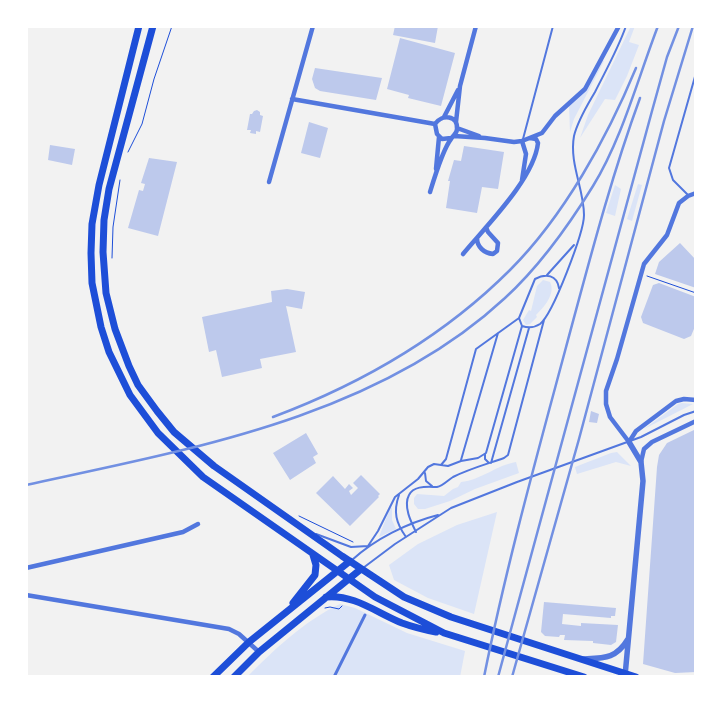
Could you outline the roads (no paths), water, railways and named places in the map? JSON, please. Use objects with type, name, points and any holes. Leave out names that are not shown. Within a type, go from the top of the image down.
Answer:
[{"type":"main road","points":[[139,26],[99,185],[91,238],[91,268],[94,296],[101,327],[109,352],[130,395],[158,433],[203,477],[312,555],[375,597],[444,633]]},
{"type":"main road","points":[[154,26],[116,162],[104,220],[104,270],[106,293],[115,329],[129,366],[138,385],[160,416],[174,432],[214,466],[308,533],[404,597],[450,617],[636,677]]},
{"type":"main road","points":[[285,613],[315,576],[316,565],[312,555]]},
{"type":"main road","points":[[213,677],[249,642],[350,561]]},
{"type":"main road","points":[[234,677],[259,652],[361,569]]},
{"type":"main road","points":[[326,597],[337,596],[347,598],[402,623],[444,633],[584,677]]},
{"type":"street","points":[[269,182],[313,26]]},
{"type":"street","points":[[430,192],[456,125],[460,86],[476,26]]},
{"type":"street","points":[[435,124],[435,131],[439,137],[445,140],[452,137],[485,138],[514,142],[522,141],[545,131],[555,116],[585,89],[618,26]]},
{"type":"street","points":[[292,99],[435,124],[444,117],[460,86]]},
{"type":"street","points":[[444,117],[450,118],[456,125],[485,138]]},
{"type":"street","points":[[435,176],[439,137]]},
{"type":"street","points":[[463,254],[521,184],[530,168],[538,146],[536,139],[530,138]]},
{"type":"street","points":[[521,184],[526,154],[522,141]]},
{"type":"street","points":[[641,462],[610,417],[606,404],[606,391],[644,264],[667,236],[678,203],[696,193]]},
{"type":"street","points":[[477,238],[477,244],[484,251],[493,254],[497,251],[498,243],[486,227]]},
{"type":"street","points":[[629,442],[636,431],[676,401],[684,399],[696,400]]},
{"type":"street","points":[[625,675],[643,481],[641,462],[644,449],[652,442],[696,421]]},
{"type":"street","points":[[27,569],[183,532],[198,524]]},
{"type":"street","points":[[26,589],[29,595],[229,629],[239,634],[259,652]]},
{"type":"street","points":[[334,677],[364,616]]},
{"type":"street","points":[[578,659],[611,656],[623,647],[629,638]]},
{"type":"lane","points":[[522,141],[553,26]]},
{"type":"lane","points":[[416,532],[407,508],[409,495],[416,489],[439,486],[454,476],[504,458],[510,452],[545,318],[559,291],[582,230],[584,215],[573,144],[576,129],[626,26]]},
{"type":"lane","points":[[688,196],[672,180],[669,168],[696,73]]},
{"type":"lane","points":[[442,466],[446,459],[478,346],[519,318],[533,282],[538,277],[547,275],[576,243]]},
{"type":"lane","points":[[547,275],[557,282],[559,291]]},
{"type":"lane","points":[[491,463],[485,459],[486,453],[522,326],[519,318]]},
{"type":"lane","points":[[522,326],[529,328],[539,324],[545,318]]},
{"type":"lane","points":[[491,463],[529,328]]},
{"type":"lane","points":[[461,461],[498,333]]},
{"type":"lane","points":[[350,561],[368,546],[422,519],[440,514],[471,499],[578,459],[629,442],[696,410]]},
{"type":"lane","points":[[368,546],[378,531],[392,501],[431,465],[442,466],[478,458],[486,453]]},
{"type":"lane","points":[[426,471],[426,481],[432,486]]},
{"type":"lane","points":[[399,493],[395,515],[406,537]]},
{"type":"lane","points":[[361,569],[440,514]]},
{"type":"lane","points":[[308,533],[320,535],[351,547],[368,546]]},
{"type":"railway","points":[[26,485],[152,457],[279,423],[341,400],[399,372],[454,339],[518,286],[553,245],[584,201],[613,148],[658,26]]},
{"type":"railway","points":[[498,677],[667,57],[679,26]]},
{"type":"railway","points":[[512,677],[579,439],[664,121],[693,26]]},
{"type":"railway","points":[[273,417],[338,389],[400,356],[458,316],[510,270],[530,249],[566,201],[612,122],[636,68]]},
{"type":"railway","points":[[484,677],[522,513],[582,287],[609,192],[640,98]]}]
